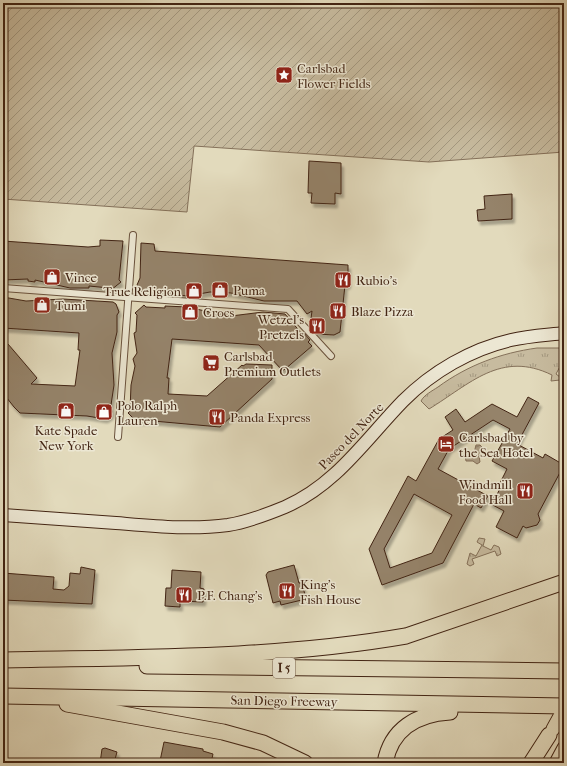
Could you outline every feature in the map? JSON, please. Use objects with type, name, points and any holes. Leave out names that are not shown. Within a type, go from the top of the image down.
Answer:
[{"type":"highway","points":[[3,660],[249,654],[317,649],[380,641],[406,636],[564,582]]},
{"type":"highway","name":"I 5","points":[[3,665],[564,671]]},
{"type":"highway","name":"San Diego Freeway","points":[[3,696],[528,706],[564,708]]},
{"type":"highway","points":[[24,696],[223,732],[263,743],[305,763]]},
{"type":"highway","points":[[385,763],[393,740],[399,731],[416,719],[436,713],[511,709],[528,706]]},
{"type":"highway","points":[[531,763],[551,732]]},
{"type":"main road","name":"Paseo del Norte","points":[[3,515],[185,528],[229,524],[261,515],[306,496],[333,477],[360,451],[405,399],[427,380],[448,365],[487,347],[512,340],[564,333]]},
{"type":"main road","points":[[535,763],[564,708]]},
{"type":"main road","points":[[556,763],[564,748]]},
{"type":"street","points":[[118,437],[133,235]]},
{"type":"street","points":[[3,288],[288,309],[331,356]]},
{"type":"green space","name":"Carlsbad Flower Fields","points":[[3,3],[564,3],[564,152],[429,162],[194,146],[187,212],[3,199]]},
{"type":"green space","points":[[537,348],[564,348],[564,359],[556,374],[560,377],[560,380],[551,381],[552,375],[534,368],[517,366],[501,368],[472,381],[429,409],[421,401],[424,397],[449,379],[473,366],[511,353]]},
{"type":"green space","points":[[479,538],[485,539],[483,546],[491,550],[494,545],[499,547],[501,554],[497,556],[495,551],[472,559],[474,564],[470,566],[467,564],[470,553],[476,556],[482,545],[477,542]]},
{"type":"water","points":[[476,445],[480,445],[484,449],[482,454],[479,456],[480,462],[477,464],[473,461],[466,461],[465,455],[469,452],[474,453]]},
{"type":"building","points":[[309,161],[341,163],[341,194],[335,193],[335,204],[311,203],[312,193],[308,193]]},
{"type":"building","points":[[512,194],[512,219],[478,221],[477,210],[485,209],[484,196]]},
{"type":"building","points":[[100,240],[123,241],[119,280],[121,282],[111,290],[109,288],[89,286],[89,288],[70,288],[35,280],[35,282],[28,281],[28,279],[3,280],[3,241],[88,247],[100,246]]},
{"type":"building","points":[[141,243],[154,244],[155,251],[348,265],[348,285],[345,285],[340,332],[334,335],[317,334],[310,326],[312,311],[307,314],[297,301],[264,301],[231,293],[210,292],[188,296],[166,294],[166,292],[142,292],[137,285],[140,278]]},
{"type":"building","points":[[3,297],[26,301],[63,299],[113,302],[116,304],[119,312],[117,315],[117,332],[112,353],[114,385],[111,405],[112,412],[110,416],[105,419],[87,416],[20,413],[14,407],[3,393],[3,344],[8,344],[37,378],[31,384],[75,386],[80,350],[78,350],[79,333],[3,328]]},
{"type":"building","points":[[144,305],[146,307],[165,308],[165,306],[187,307],[219,314],[227,313],[231,316],[263,312],[285,314],[302,334],[304,333],[310,340],[308,342],[312,346],[284,370],[281,369],[259,345],[172,339],[167,378],[169,378],[168,394],[207,396],[242,365],[243,366],[246,364],[272,365],[272,379],[220,427],[153,421],[136,421],[128,413],[130,411],[131,385],[135,366],[133,359],[137,353],[134,333],[136,332],[137,315],[135,313]]},
{"type":"building","points":[[528,397],[539,403],[517,444],[543,458],[545,454],[564,465],[538,514],[540,520],[537,525],[526,528],[523,526],[517,538],[496,527],[504,511],[489,503],[493,495],[496,497],[501,486],[499,485],[507,469],[492,461],[510,429],[493,420],[449,449],[438,469],[488,496],[481,508],[474,504],[443,563],[382,585],[369,549],[408,476],[416,481],[439,439],[453,430],[445,417],[456,409],[465,422],[492,404],[517,417]],"holes":[[[414,494],[452,515],[432,553],[390,568],[384,549]]]},
{"type":"building","name":"King's Fish House","points":[[294,565],[299,583],[302,583],[306,599],[281,605],[280,601],[273,603],[266,575],[268,572]]},
{"type":"building","points":[[81,567],[95,570],[92,604],[3,600],[3,573],[54,577],[53,589],[64,590],[69,586],[70,573],[80,574]]},
{"type":"building","name":"P.F. Chang's","points":[[172,570],[201,572],[200,588],[204,589],[203,602],[180,601],[180,607],[165,606],[166,588],[171,588]]},
{"type":"building","points":[[164,742],[203,749],[203,751],[213,754],[211,763],[171,763],[160,761]]},
{"type":"building","points":[[105,748],[117,752],[114,763],[100,763],[102,749]]},
{"type":"place","name":"Carlsbad Flower Fields","points":[[284,75]]},
{"type":"place","name":"Vince","points":[[52,277]]},
{"type":"place","name":"Rubio's","points":[[343,280]]},
{"type":"place","name":"Puma","points":[[220,290]]},
{"type":"place","name":"True Religion","points":[[194,291]]},
{"type":"place","name":"Tumi","points":[[42,305]]},
{"type":"place","name":"Blaze Pizza","points":[[338,311]]},
{"type":"place","name":"Crocs","points":[[190,312]]},
{"type":"place","name":"Wetzel's Pretzels","points":[[317,326]]},
{"type":"place","name":"Carlsbad Premium Outlets","points":[[211,363]]},
{"type":"place","name":"Kate Spade New York","points":[[66,411]]},
{"type":"place","name":"Polo Ralph Lauren","points":[[104,412]]},
{"type":"place","name":"Panda Express","points":[[217,417]]},
{"type":"place","name":"Carlsbad by the Sea Hotel","points":[[446,444]]},
{"type":"place","name":"Windmill Food Hall","points":[[525,491]]},
{"type":"place","name":"King's Fish House","points":[[287,591]]},
{"type":"place","name":"P.F. Chang's","points":[[184,595]]}]
